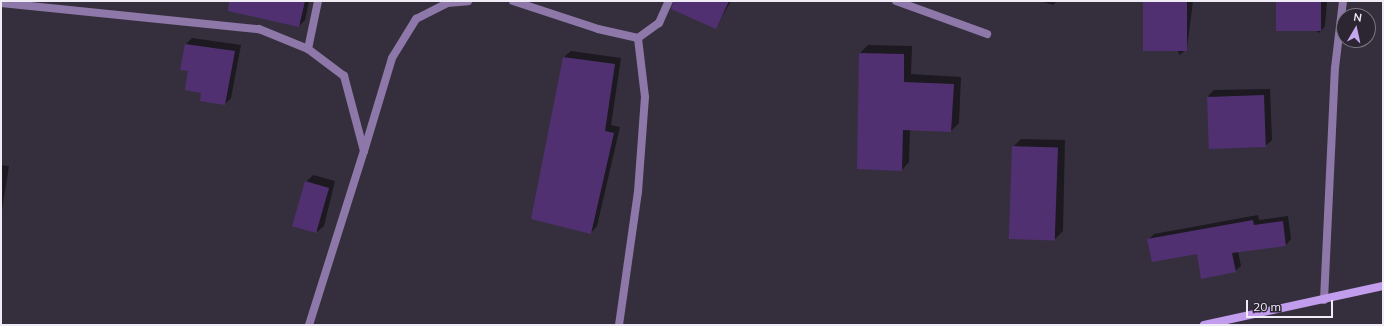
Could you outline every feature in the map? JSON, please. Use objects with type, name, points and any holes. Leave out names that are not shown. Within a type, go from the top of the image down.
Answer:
[{"type":"street","points":[[308,49],[318,1]]},
{"type":"street","points":[[309,325],[392,58],[416,19],[447,3],[468,1]]},
{"type":"street","points":[[513,1],[598,30],[638,38],[659,22],[669,1]]},
{"type":"street","points":[[896,1],[986,34]]},
{"type":"street","points":[[1324,300],[1335,68],[1343,1]]},
{"type":"street","points":[[1,3],[259,29],[308,49],[344,76],[364,151]]},
{"type":"street","points":[[619,325],[638,192],[645,97],[638,38]]},
{"type":"street","points":[[1204,325],[1383,286]]},
{"type":"building","points":[[229,1],[305,1],[299,27],[228,11]]},
{"type":"building","points":[[674,1],[729,1],[716,29],[671,9]]},
{"type":"building","points":[[1143,1],[1187,1],[1187,51],[1143,51]]},
{"type":"building","points":[[1276,1],[1321,1],[1321,31],[1276,31]]},
{"type":"building","points":[[185,44],[235,51],[225,105],[200,101],[201,93],[185,90],[188,71],[180,70]]},
{"type":"building","points":[[859,53],[904,54],[904,82],[954,84],[951,132],[903,130],[902,171],[857,169]]},
{"type":"building","points":[[563,57],[615,64],[605,131],[614,133],[591,234],[531,219]]},
{"type":"building","points":[[1264,95],[1266,147],[1209,149],[1207,97]]},
{"type":"building","points":[[1012,146],[1058,148],[1055,241],[1009,239]]},
{"type":"building","points":[[305,181],[329,188],[316,233],[292,226]]},
{"type":"building","points":[[1253,220],[1254,225],[1283,221],[1286,246],[1232,253],[1236,272],[1201,279],[1197,254],[1152,262],[1147,239]]}]
